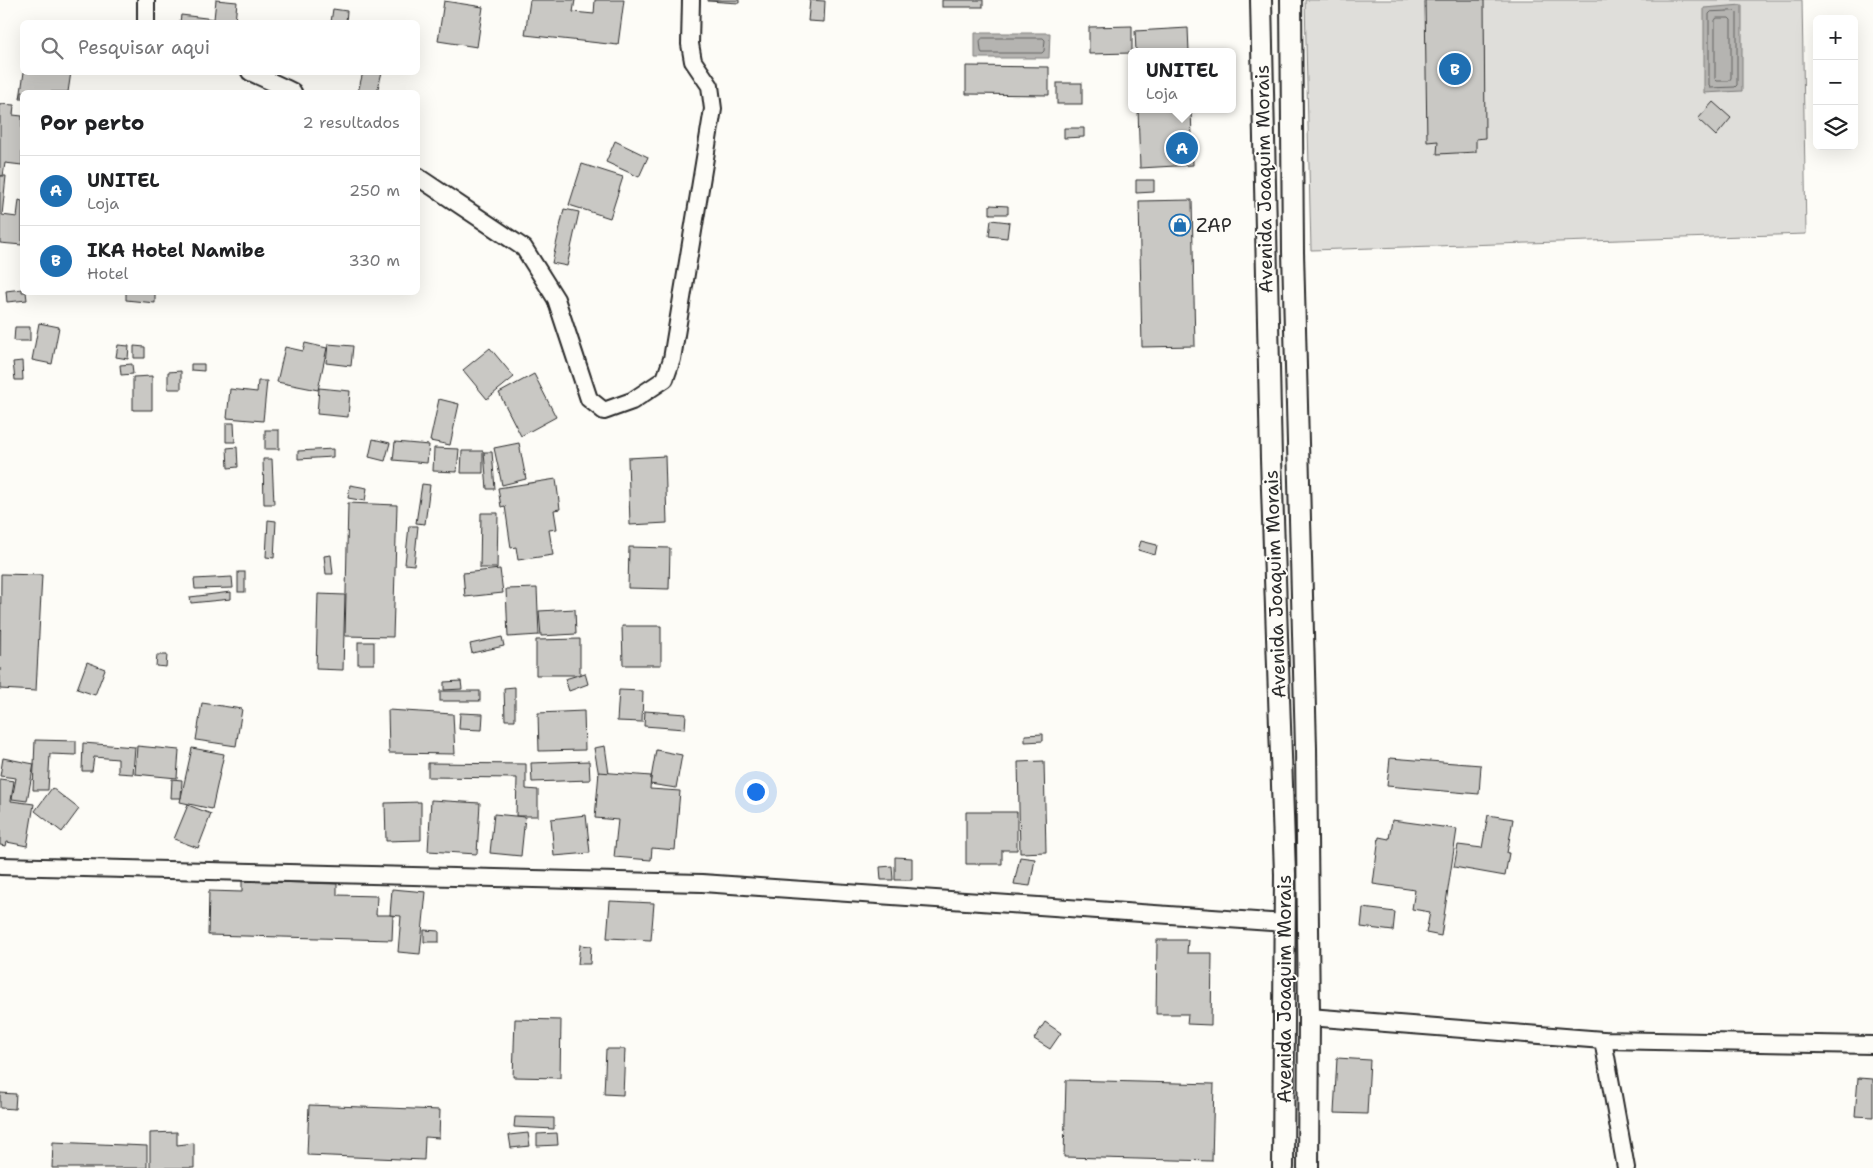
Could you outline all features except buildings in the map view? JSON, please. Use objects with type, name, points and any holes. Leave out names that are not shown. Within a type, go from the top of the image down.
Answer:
[{"type":"street","points":[[146,0],[146,20]]},
{"type":"street","points":[[420,178],[524,248],[556,298],[589,399],[604,411],[632,401],[665,378],[672,359],[713,109],[710,86],[693,61],[690,44],[691,0]]},
{"type":"street","name":"Avenida Joaquim Morais","points":[[1260,0],[1271,459],[1286,923],[1283,1168]]},
{"type":"street","name":"Avenida Joaquim Morais","points":[[1291,0],[1293,252],[1306,748],[1309,1017],[1308,1168]]},
{"type":"street","points":[[257,75],[288,90]]},
{"type":"street","points":[[0,866],[702,883],[1286,923]]},
{"type":"street","points":[[1309,1017],[1603,1040],[1873,1045]]},
{"type":"street","points":[[1603,1040],[1626,1168]]},
{"type":"shaded area","points":[[1305,0],[1802,0],[1806,234],[1311,250]]},
{"type":"water","points":[[1742,5],[1742,91],[1704,93],[1704,8]]},
{"type":"water","points":[[975,33],[1050,33],[1049,58],[975,58]]},
{"type":"place","name":"IKA Hotel Namibe","points":[[1455,69]]},
{"type":"place","name":"UNITEL","points":[[1182,148]]},
{"type":"place","name":"ZAP","points":[[1180,225]]}]
